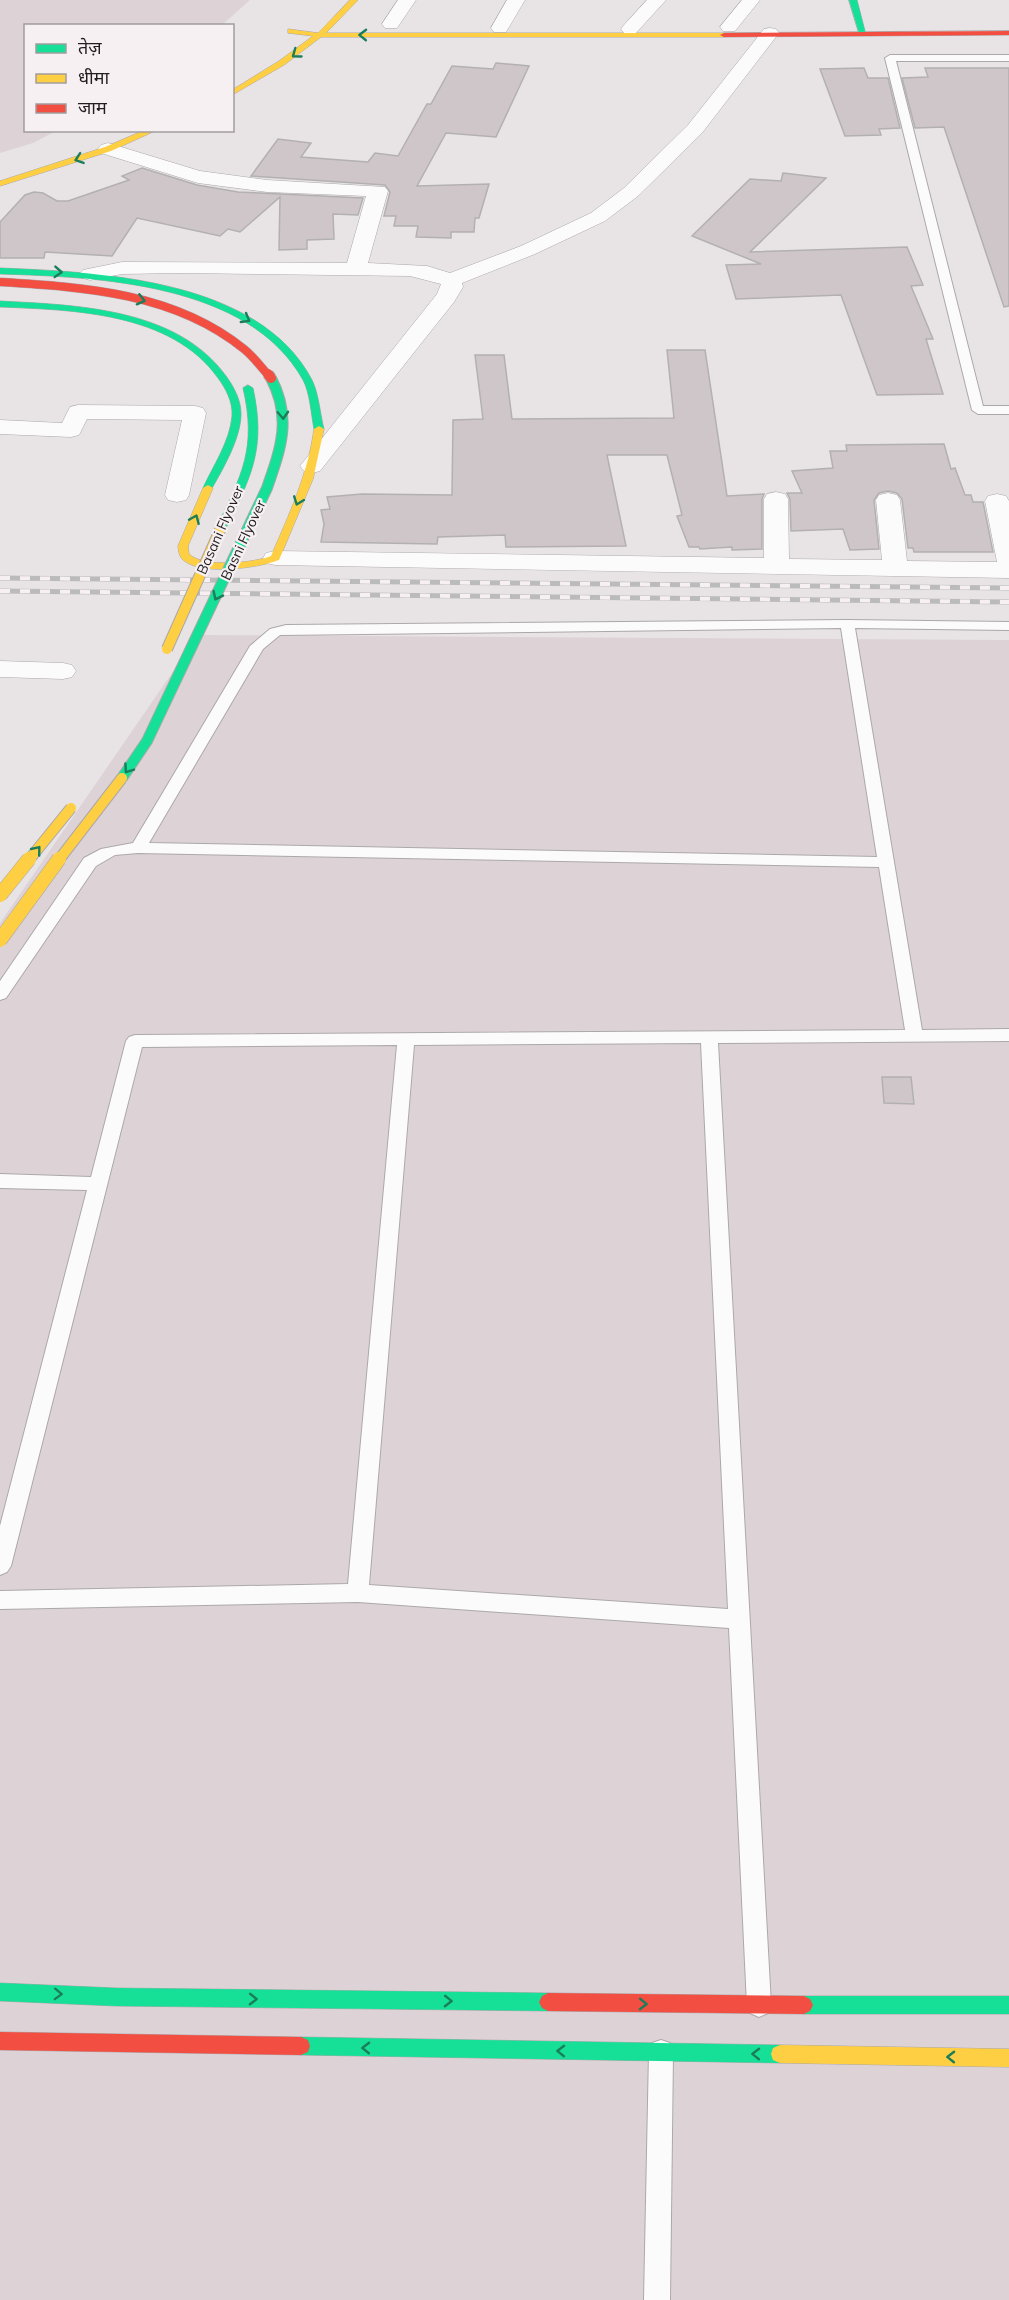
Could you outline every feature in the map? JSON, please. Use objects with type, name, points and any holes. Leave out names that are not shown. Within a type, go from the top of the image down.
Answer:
[{"type":"main road","points":[[234,92],[272,71],[320,34],[354,0]]},
{"type":"main road","points":[[853,0],[863,30]]},
{"type":"main road","points":[[1009,27],[863,30],[770,33],[517,36],[286,34],[311,19],[500,28],[729,27],[863,30],[1009,33]]},
{"type":"main road","points":[[0,184],[108,149],[148,132]]},
{"type":"main road","points":[[0,170],[67,147]]},
{"type":"main road","points":[[0,271],[90,274],[138,281],[180,291],[224,307],[271,334],[288,350],[311,382],[317,402],[319,430],[312,466],[275,558],[270,563],[256,565],[192,562],[184,555],[183,546],[236,423],[236,401],[217,366],[191,346],[135,322],[69,309],[0,304]]},
{"type":"main road","name":"Basni Flyover","points":[[0,282],[116,293],[160,304],[206,321],[246,350],[266,369],[284,407],[284,431],[279,457],[267,488],[147,741],[125,774],[81,829],[0,940]]},
{"type":"main road","points":[[0,293],[84,301],[147,315],[207,342],[230,362]]},
{"type":"main road","name":"Basani Flyover","points":[[163,659],[255,453],[258,424],[253,401],[243,377]]},
{"type":"main road","points":[[0,895],[82,795]]},
{"type":"main road","points":[[0,1992],[128,1997],[759,2006],[1009,2005]]},
{"type":"main road","points":[[0,2041],[1009,2058]]},
{"type":"street","points":[[390,24],[406,0]]},
{"type":"street","points":[[500,28],[516,0]]},
{"type":"street","points":[[630,29],[657,0]]},
{"type":"street","points":[[729,27],[751,0]]},
{"type":"street","points":[[90,274],[134,268],[356,269],[418,271],[451,280],[528,250],[598,217],[631,192],[695,129],[770,33]]},
{"type":"street","points":[[108,149],[198,177],[267,186],[378,191],[356,269]]},
{"type":"street","points":[[312,466],[350,423],[399,355],[446,297],[452,287],[451,280]]},
{"type":"street","points":[[0,427],[71,430],[78,412],[195,413],[177,495]]},
{"type":"street","points":[[776,499],[777,568]]},
{"type":"street","points":[[888,500],[895,569]]},
{"type":"street","points":[[997,501],[1009,561]]},
{"type":"street","points":[[275,558],[1009,570]]},
{"type":"street","points":[[0,669],[63,671]]},
{"type":"lane","points":[[1009,58],[890,58],[978,410],[1009,410]]},
{"type":"lane","points":[[847,624],[914,1035]]},
{"type":"lane","points":[[138,848],[257,646],[275,632],[286,628],[847,624],[1009,626]]},
{"type":"lane","points":[[0,994],[90,862],[102,853],[138,848],[886,862]]},
{"type":"lane","points":[[0,1566],[135,1041],[1009,1035]]},
{"type":"lane","points":[[709,1037],[759,2006]]},
{"type":"lane","points":[[358,1593],[406,1039]]},
{"type":"lane","points":[[0,1181],[98,1184]]},
{"type":"lane","points":[[0,1600],[358,1593],[739,1619]]},
{"type":"lane","points":[[657,2300],[660,2052]]},
{"type":"shaded area","points":[[0,0],[250,0],[223,24],[24,24],[24,132],[54,132],[33,143],[0,153]]},
{"type":"shaded area","points":[[198,635],[1009,640],[1009,2300],[0,2300],[0,923]]},
{"type":"building","points":[[496,63],[529,66],[496,137],[446,133],[417,186],[489,184],[479,218],[475,218],[474,232],[451,232],[451,238],[416,237],[418,226],[394,226],[396,216],[384,216],[390,192],[385,185],[251,176],[278,139],[311,143],[301,157],[368,162],[375,153],[398,156],[427,104],[431,104],[452,66],[493,69]]},
{"type":"building","points":[[864,68],[868,78],[888,78],[900,128],[879,129],[881,135],[845,136],[820,69]]},
{"type":"building","points":[[925,68],[1009,68],[1009,306],[1004,307],[944,127],[915,128],[902,78],[928,77]]},
{"type":"building","points":[[142,168],[197,185],[238,192],[363,198],[358,215],[333,214],[334,239],[307,240],[307,249],[279,250],[280,197],[240,232],[228,229],[220,236],[137,218],[112,256],[45,252],[44,258],[0,258],[0,222],[25,195],[34,192],[43,193],[57,201],[68,201],[129,180],[122,176]]},
{"type":"building","points":[[783,173],[826,178],[750,252],[907,247],[923,285],[911,286],[933,339],[926,339],[943,394],[877,395],[841,295],[736,299],[726,265],[761,264],[692,236],[750,179],[781,181]]},
{"type":"building","points":[[667,350],[705,350],[727,496],[764,494],[762,499],[762,549],[732,550],[732,547],[700,549],[689,547],[677,516],[682,515],[667,455],[607,455],[626,546],[506,547],[505,535],[438,537],[437,544],[321,542],[324,524],[321,510],[330,509],[327,497],[362,494],[452,495],[453,420],[483,419],[475,355],[504,355],[512,419],[674,418]]},
{"type":"building","points":[[944,444],[951,469],[955,468],[965,495],[971,495],[973,502],[983,502],[993,552],[914,552],[913,548],[908,548],[902,499],[897,493],[888,491],[879,493],[874,500],[879,549],[850,550],[843,529],[791,531],[790,499],[787,493],[802,493],[792,471],[833,468],[830,451],[847,451],[846,445]]},
{"type":"building","points":[[882,1077],[911,1077],[914,1104],[884,1103]]},
{"type":"railway","points":[[0,578],[1009,588]]},
{"type":"railway","points":[[0,591],[1009,602]]},
{"type":"traffic: fast","points":[[853,0],[863,33]]},
{"type":"traffic: fast","points":[[0,271],[93,277],[146,284],[197,298],[244,317],[283,345],[309,382],[319,429]]},
{"type":"traffic: fast","points":[[0,304],[60,308],[127,319],[159,329],[187,343],[211,361],[230,389],[235,402],[236,415],[232,435],[208,488]]},
{"type":"traffic: fast","points":[[122,778],[147,741],[267,488],[280,446],[284,419],[278,392],[271,378]]},
{"type":"traffic: fast","points":[[221,528],[245,476],[254,445],[253,409],[248,388]]},
{"type":"traffic: fast","points":[[0,1992],[116,1997],[548,2002]]},
{"type":"traffic: fast","points":[[804,2005],[1009,2005]]},
{"type":"traffic: fast","points":[[301,2046],[780,2054]]},
{"type":"traffic: slow","points":[[234,92],[313,41],[354,0]]},
{"type":"traffic: slow","points":[[291,31],[320,35],[724,35]]},
{"type":"traffic: slow","points":[[0,184],[108,149],[148,132]]},
{"type":"traffic: slow","points":[[208,488],[183,546],[184,555],[190,561],[208,565],[258,563],[275,558],[308,479],[319,429]]},
{"type":"traffic: slow","points":[[167,649],[221,528]]},
{"type":"traffic: slow","points":[[0,940],[81,829],[122,778]]},
{"type":"traffic: slow","points":[[0,895],[71,808]]},
{"type":"traffic: slow","points":[[780,2054],[1009,2058]]},
{"type":"traffic: jam","points":[[724,35],[1009,33]]},
{"type":"traffic: jam","points":[[0,282],[74,287],[111,293],[184,312],[217,329],[246,350],[271,378]]},
{"type":"traffic: jam","points":[[548,2002],[804,2005]]},
{"type":"traffic: jam","points":[[0,2041],[301,2046]]}]
